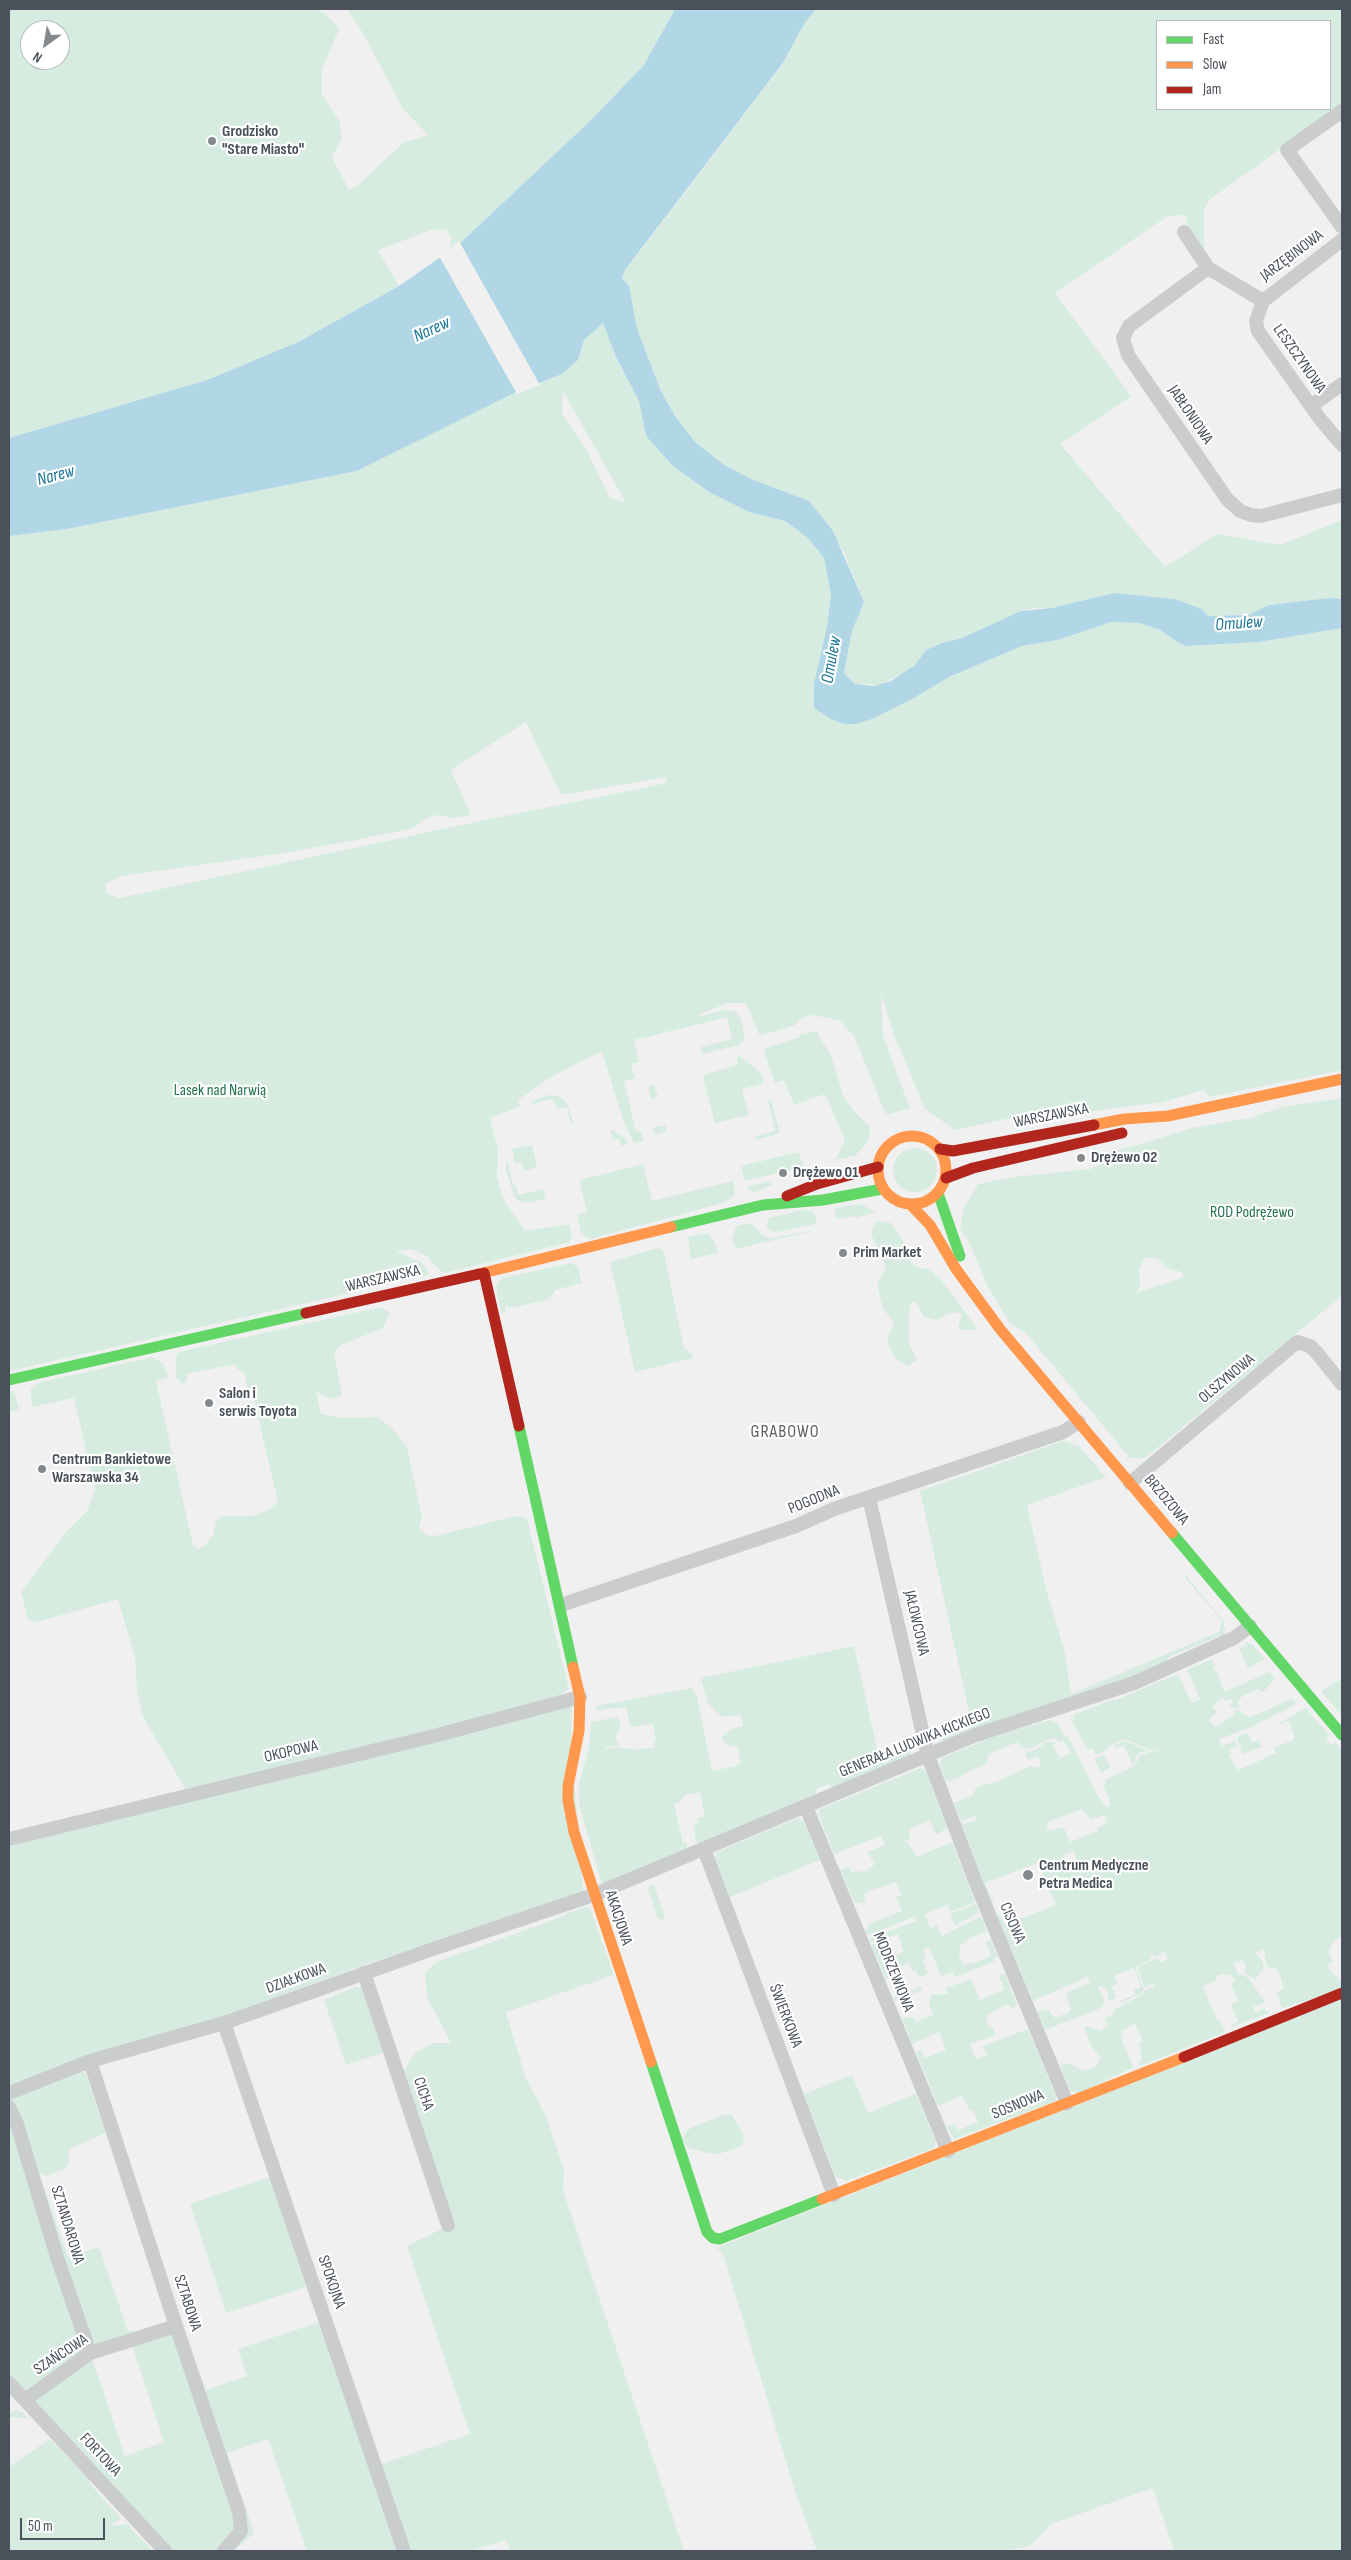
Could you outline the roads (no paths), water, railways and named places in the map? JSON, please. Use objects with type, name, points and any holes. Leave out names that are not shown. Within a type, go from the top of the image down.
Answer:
[{"type":"main road","name":"WARSZAWSKA","points":[[940,1149],[953,1151],[1124,1119],[1168,1116],[1342,1079]]},
{"type":"main road","name":"WARSZAWSKA","points":[[946,1178],[973,1168],[1150,1126],[1168,1116]]},
{"type":"main road","points":[[922,1137],[940,1149],[946,1161],[946,1178],[938,1193],[924,1202],[910,1204],[891,1197],[882,1189],[878,1167],[883,1152],[900,1138],[922,1137]]},
{"type":"main road","name":"WARSZAWSKA","points":[[9,1380],[484,1273],[763,1205],[817,1184],[878,1167]]},
{"type":"main road","name":"WARSZAWSKA","points":[[763,1205],[823,1200],[882,1189]]},
{"type":"main road","name":"BRZOZOWA","points":[[938,1193],[944,1218],[964,1266],[968,1284]]},
{"type":"main road","name":"BRZOZOWA","points":[[910,1204],[930,1225],[956,1269],[1000,1329],[1342,1735]]},
{"type":"main road","name":"AKACJOWA","points":[[484,1273],[561,1605],[580,1697],[580,1731],[568,1786],[568,1800],[574,1832],[593,1895],[707,2232]]},
{"type":"main road","name":"SOSNOWA","points":[[707,2232],[713,2238],[720,2239],[948,2151],[1342,1993]]},
{"type":"street","points":[[1342,111],[1287,150],[1342,227]]},
{"type":"street","points":[[1184,232],[1208,268],[1263,301]]},
{"type":"street","name":"JARZĘBINOWA","points":[[1263,301],[1342,240]]},
{"type":"street","name":"JABŁONIOWA","points":[[1208,268],[1129,326],[1123,338],[1128,355],[1227,499],[1240,511],[1261,516],[1342,495]]},
{"type":"street","name":"LESZCZYNOWA","points":[[1263,301],[1256,321],[1258,331],[1332,435],[1342,445]]},
{"type":"street","points":[[1311,406],[1342,384]]},
{"type":"street","name":"OLSZYNOWA","points":[[1130,1483],[1298,1342],[1310,1346],[1342,1384]]},
{"type":"street","name":"POGODNA","points":[[561,1605],[763,1538],[834,1509],[1054,1435],[1078,1422]]},
{"type":"street","name":"JAŁOWCOWA","points":[[869,1498],[928,1756]]},
{"type":"street","name":"GENERAŁA LUDWIKA KICKIEGO","points":[[593,1895],[973,1736],[1134,1683],[1234,1638],[1250,1626]]},
{"type":"street","name":"OKOPOWA","points":[[9,1839],[430,1737],[580,1697]]},
{"type":"street","name":"CISOWA","points":[[928,1756],[980,1892],[1067,2103]]},
{"type":"street","name":"MODRZEWIOWA","points":[[806,1807],[948,2151]]},
{"type":"street","name":"ŚWIERKOWA","points":[[704,1849],[834,2195]]},
{"type":"street","name":"DZIAŁKOWA","points":[[9,2093],[90,2061],[224,2024],[364,1973],[593,1895]]},
{"type":"street","name":"CICHA","points":[[364,1973],[448,2225]]},
{"type":"street","name":"SPOKOJNA","points":[[224,2024],[404,2551]]},
{"type":"street","name":"SZTABOWA","points":[[90,2061],[239,2512],[241,2531],[224,2551]]},
{"type":"street","name":"SZTANDAROWA","points":[[9,2107],[17,2124],[57,2256],[90,2353]]},
{"type":"street","name":"SZAŃCOWA","points":[[25,2400],[90,2353],[176,2326]]},
{"type":"street","name":"FORTOWA","points":[[9,2383],[165,2551]]},
{"type":"water","points":[[675,9],[816,9],[804,24],[783,63],[625,270],[622,278],[629,286],[637,328],[660,389],[675,416],[695,442],[723,464],[749,478],[809,501],[833,531],[864,602],[852,631],[844,673],[855,684],[874,686],[891,681],[915,665],[926,650],[942,643],[962,638],[1021,611],[1052,608],[1114,593],[1175,599],[1202,609],[1208,616],[1248,615],[1269,605],[1329,598],[1342,599],[1342,628],[1259,642],[1187,646],[1160,630],[1140,623],[1111,622],[1058,640],[1022,646],[949,677],[914,698],[872,719],[856,724],[844,724],[831,719],[814,708],[814,684],[827,627],[831,595],[824,558],[808,538],[785,521],[749,512],[709,492],[673,466],[646,436],[639,401],[616,357],[603,323],[584,340],[578,360],[562,374],[514,393],[357,471],[67,529],[9,536],[9,438],[207,380],[298,342],[399,286],[458,245],[590,121],[644,65]]},
{"type":"place","name":"Grodzisko \"Stare Miasto\"","points":[[212,141]]},
{"type":"place","name":"Drężewo 02","points":[[1081,1158]]},
{"type":"place","name":"Drężewo 01","points":[[783,1173]]},
{"type":"place","name":"Prim Market","points":[[843,1253]]},
{"type":"place","name":"Salon i serwis Toyota","points":[[209,1403]]},
{"type":"place","name":"Centrum Bankietowe Warszawska 34","points":[[42,1469]]},
{"type":"place","name":"Centrum Medyczne Petra Medica","points":[[1028,1875]]},
{"type":"district","name":"GRABOWO","points":[[785,1432]]},
{"type":"water label","name":"Narew","points":[[432,330]]},
{"type":"water label","name":"Narew","points":[[56,476]]},
{"type":"water label","name":"Omulew","points":[[1239,624]]},
{"type":"water label","name":"Omulew","points":[[832,660]]},
{"type":"park label","name":"Lasek nad Narwią","points":[[220,1091]]},
{"type":"park label","name":"ROD Podrężewo","points":[[1252,1213]]}]
